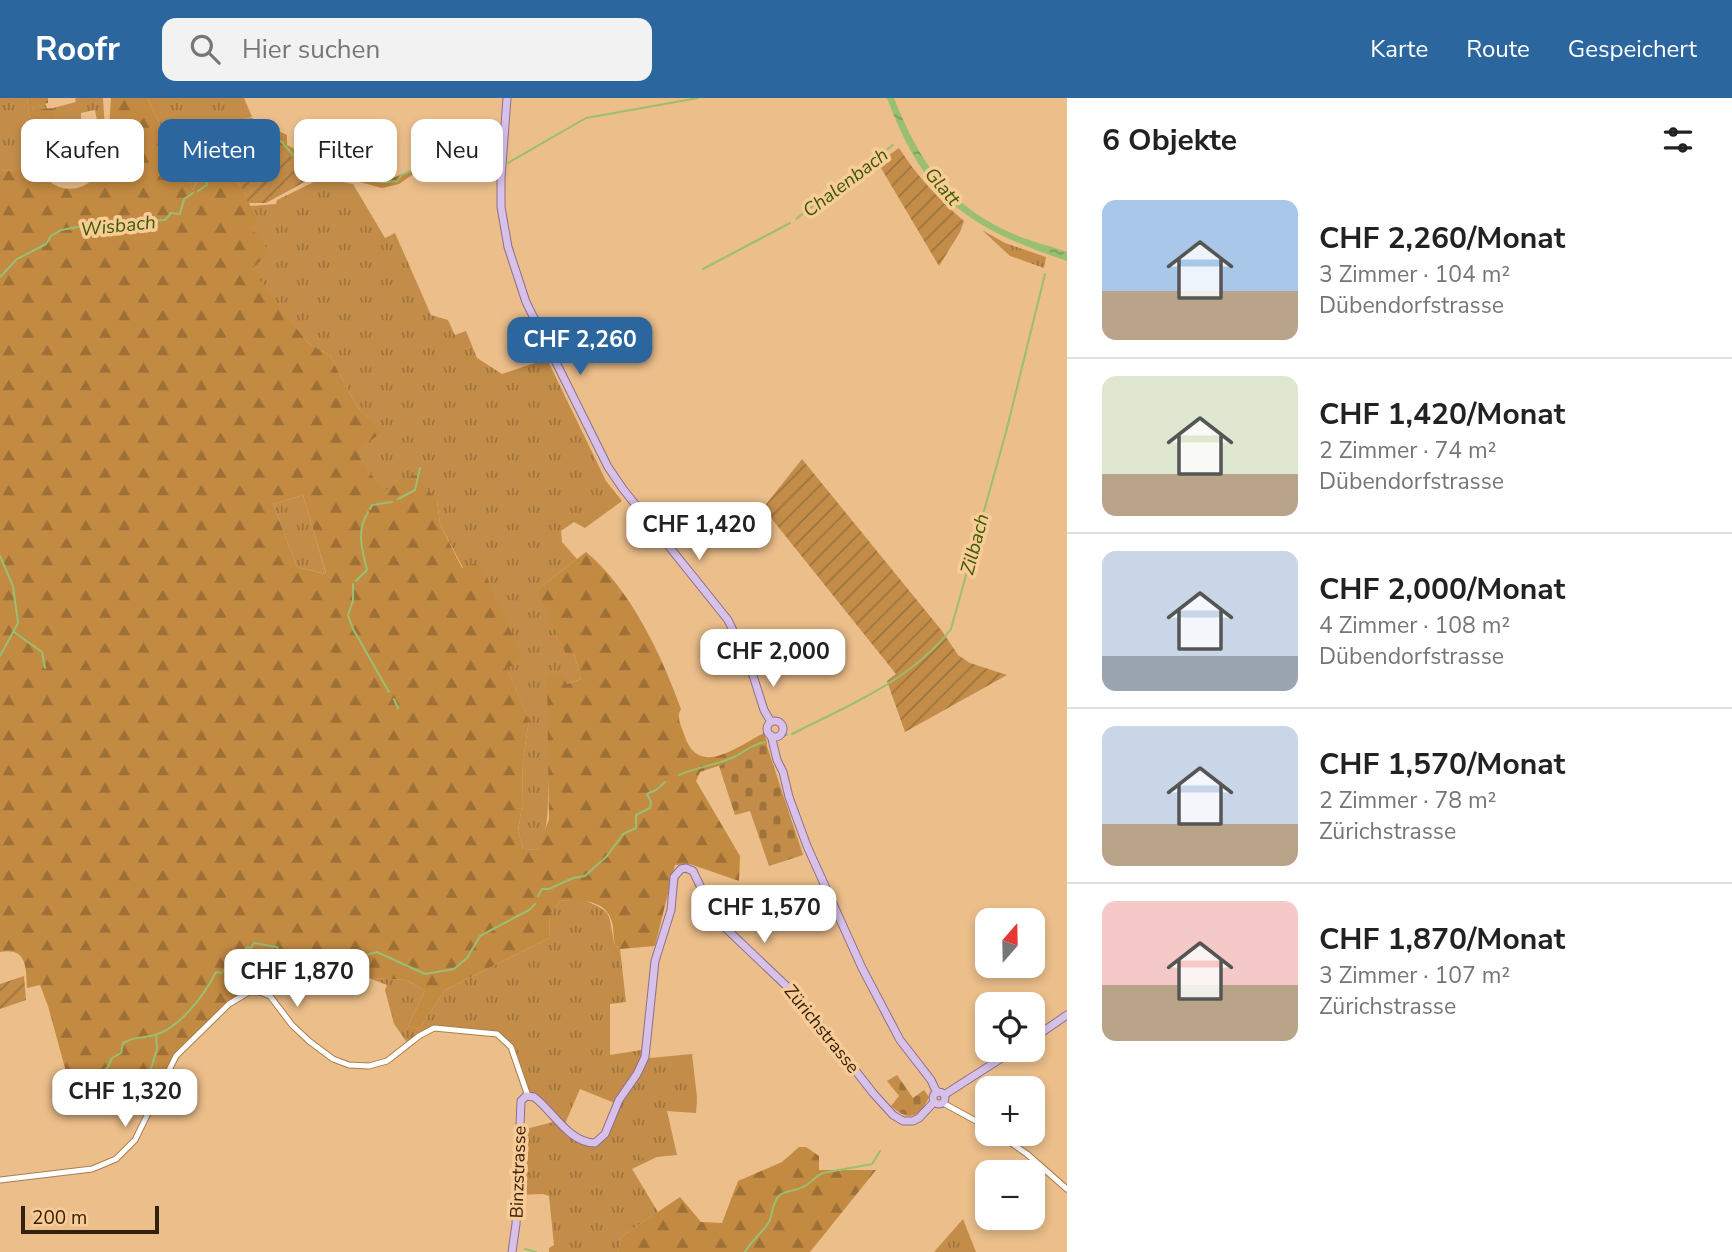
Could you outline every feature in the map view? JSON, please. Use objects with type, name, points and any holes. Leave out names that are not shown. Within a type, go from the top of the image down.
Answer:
[{"type":"main road","points":[[507,98],[501,169],[503,224],[526,302],[608,467],[738,636],[771,722],[768,729],[775,736],[777,760],[811,856],[877,998],[900,1040],[941,1094]]},
{"type":"main road","points":[[771,722],[777,721],[782,725],[783,731],[775,736]]},
{"type":"main road","name":"Zürichstrasse","points":[[528,1096],[536,1097],[583,1141],[595,1143],[604,1136],[619,1100],[645,1057],[655,961],[671,910],[675,874],[686,868],[694,873],[723,928],[789,987],[893,1115],[903,1121],[913,1121],[939,1103]]},
{"type":"main road","points":[[1045,1030],[1067,1015]]},
{"type":"main road","points":[[939,1103],[933,1096],[941,1094],[994,1062]]},
{"type":"main road","name":"Binzstrasse","points":[[512,1252],[516,1224],[520,1106],[523,1098],[528,1096]]},
{"type":"street","points":[[0,1180],[92,1169],[116,1159],[135,1140],[170,1066],[180,1052],[229,1004],[249,992],[270,996],[306,1038],[333,1059],[349,1065],[369,1066],[387,1061],[434,1028],[497,1034],[511,1047],[528,1096]]},
{"type":"street","points":[[939,1103],[975,1121]]},
{"type":"street","points":[[1015,1146],[1067,1189]]},
{"type":"green space","points":[[0,98],[27,98],[30,119],[21,119],[21,166],[16,170],[0,171]]},
{"type":"green space","points":[[27,98],[48,98],[48,103],[33,106],[32,110],[53,108],[56,119],[30,119]]},
{"type":"green space","points":[[103,98],[104,119],[97,119],[95,110],[81,113],[81,119],[33,118],[32,106],[45,103],[48,111],[53,111],[53,108],[76,102],[75,99]]},
{"type":"green space","points":[[111,98],[147,98],[158,121],[158,182],[189,182],[193,190],[196,182],[237,182],[257,219],[251,228],[270,252],[252,269],[307,342],[330,356],[357,407],[382,432],[357,451],[370,473],[385,491],[397,481],[416,475],[437,501],[440,524],[462,568],[479,562],[523,658],[507,669],[529,720],[523,759],[522,806],[518,831],[523,849],[538,850],[549,819],[547,678],[561,673],[567,684],[581,679],[574,653],[566,654],[537,590],[586,552],[617,584],[643,624],[681,709],[680,725],[690,747],[698,755],[719,756],[764,733],[766,750],[700,772],[696,781],[740,856],[739,881],[690,864],[675,865],[655,946],[620,949],[615,945],[612,922],[604,909],[591,902],[560,901],[550,914],[549,938],[445,990],[419,1029],[408,1026],[425,991],[407,980],[369,978],[342,982],[285,966],[276,979],[279,987],[275,990],[245,990],[228,1001],[209,1023],[183,1045],[171,1060],[149,1108],[131,1102],[78,1099],[71,1090],[40,985],[27,988],[25,966],[20,956],[9,951],[0,952],[0,171],[16,170],[21,166],[21,182],[51,182],[70,189],[90,182],[144,182],[144,119],[110,119]],"holes":[[[303,495],[325,574],[297,567],[273,504]]]},
{"type":"green space","points":[[147,98],[244,98],[252,117],[158,119]]},
{"type":"green space","points":[[280,132],[287,135],[287,145],[294,148],[294,158],[280,154]]},
{"type":"green space","points":[[899,148],[928,187],[964,221],[939,266],[878,163]]},
{"type":"green space","points":[[284,151],[294,158],[294,182],[305,182],[266,203],[248,203],[237,182],[280,182],[280,154]]},
{"type":"green space","points":[[411,170],[411,176],[399,184],[382,188],[359,182],[397,182],[397,176]]},
{"type":"green space","points":[[189,182],[196,182],[193,190]]},
{"type":"green space","points":[[314,182],[353,184],[385,238],[395,233],[431,315],[448,320],[455,335],[466,331],[477,358],[502,374],[547,359],[606,481],[622,501],[585,528],[574,522],[561,531],[562,542],[577,559],[537,590],[574,653],[581,679],[566,684],[550,770],[547,821],[538,850],[523,849],[518,831],[522,805],[523,759],[529,720],[463,568],[440,524],[437,501],[397,481],[385,492],[356,451],[381,432],[357,407],[330,356],[307,342],[251,269],[250,206],[276,204],[277,200]]},
{"type":"green space","points":[[982,230],[1005,243],[1046,257],[1044,268],[1010,256]]},
{"type":"green space","points":[[802,459],[942,631],[958,655],[970,663],[1007,675],[905,732],[887,681],[896,674],[763,508]]},
{"type":"green space","points":[[303,495],[326,574],[297,567],[273,504]]},
{"type":"green space","points":[[766,743],[803,855],[769,866],[750,811],[735,815],[719,766]]},
{"type":"green space","points":[[581,899],[605,911],[610,920],[615,945],[620,949],[626,1002],[610,1004],[610,1055],[647,1049],[645,1057],[650,1058],[692,1054],[697,1097],[696,1113],[667,1111],[677,1155],[657,1157],[632,1169],[658,1212],[621,1237],[618,1252],[549,1252],[549,1248],[554,1245],[549,1196],[517,1195],[522,1130],[553,1122],[584,1141],[599,1141],[617,1104],[580,1089],[564,1126],[528,1096],[503,1037],[431,1029],[409,1045],[394,1024],[385,990],[387,985],[369,978],[407,980],[425,991],[408,1026],[419,1029],[445,990],[549,938],[550,914],[560,901]]},
{"type":"green space","points":[[24,976],[26,1000],[0,1009],[0,984]]},
{"type":"green space","points":[[897,1075],[913,1098],[924,1090],[929,1097],[918,1113],[909,1116],[891,1106],[899,1096],[887,1081]]},
{"type":"green space","points":[[649,1129],[653,1156],[639,1158],[635,1131]]},
{"type":"green space","points":[[799,1147],[806,1147],[819,1156],[819,1170],[876,1170],[810,1252],[618,1252],[621,1237],[680,1197],[701,1222],[722,1223],[738,1181],[782,1162]]},
{"type":"green space","points":[[963,1219],[976,1252],[934,1252]]},
{"type":"water","name":"Glatt","points":[[887,98],[894,98],[926,163],[955,196],[993,224],[1067,252],[1067,261],[1002,235],[954,205],[934,185],[917,161]]},
{"type":"waterway","name":"Wisbach","points":[[508,163],[586,118],[698,98]]},
{"type":"waterway","name":"Wisbach","points":[[198,191],[207,185],[205,177],[217,159],[217,152],[238,127],[255,124],[260,135],[281,141],[293,155],[308,157],[320,170],[327,168],[331,173],[348,174],[378,182],[397,181],[411,171]]},
{"type":"waterway","name":"Chalenbach","points":[[796,219],[893,145]]},
{"type":"waterway","name":"Wisbach","points":[[0,277],[17,259],[46,244],[51,236],[61,230],[95,224],[141,225],[147,221],[165,220],[171,213],[180,214],[184,199],[193,193]]},
{"type":"waterway","name":"Chalenbach","points":[[703,269],[790,223]]},
{"type":"waterway","name":"Zilbach","points":[[792,734],[905,673],[951,629],[1006,432],[1045,274]]},
{"type":"waterway","name":"Chalenbach","points":[[398,499],[415,490],[420,468]]},
{"type":"waterway","name":"Chalenbach","points":[[370,509],[372,505],[392,502]]},
{"type":"waterway","name":"Chalenbach","points":[[356,581],[367,570],[361,534],[368,512]]},
{"type":"waterway","name":"Wisbach","points":[[0,556],[13,586],[18,623],[0,656]]},
{"type":"waterway","name":"Chalenbach","points":[[353,584],[353,601],[348,615],[353,629],[389,692]]},
{"type":"waterway","points":[[14,632],[42,652],[45,668]]},
{"type":"waterway","name":"Chalenbach","points":[[394,699],[398,708]]},
{"type":"waterway","name":"Zilbach","points":[[679,775],[727,760],[765,742]]},
{"type":"waterway","name":"Zilbach","points":[[538,896],[542,889],[585,876],[607,856],[623,834],[636,828],[636,815],[650,808],[651,802],[647,794],[665,782]]},
{"type":"waterway","name":"Zilbach","points":[[233,959],[242,956],[247,947],[251,948],[254,943],[277,947],[279,952],[288,951],[293,957],[316,956],[337,964],[377,952],[425,974],[454,969],[467,958],[480,936],[529,910],[535,904]]},
{"type":"waterway","name":"Zilbach","points":[[85,1089],[108,1067],[112,1058],[121,1053],[123,1043],[155,1035],[174,1025],[198,1000],[216,972],[221,973],[229,966]]},
{"type":"waterway","points":[[146,1085],[157,1049],[156,1035]]},
{"type":"waterway","points":[[745,1252],[769,1222],[779,1196],[805,1186],[823,1173],[872,1164],[880,1151]]},
{"type":"waterway","points":[[525,1249],[536,1252]]}]
